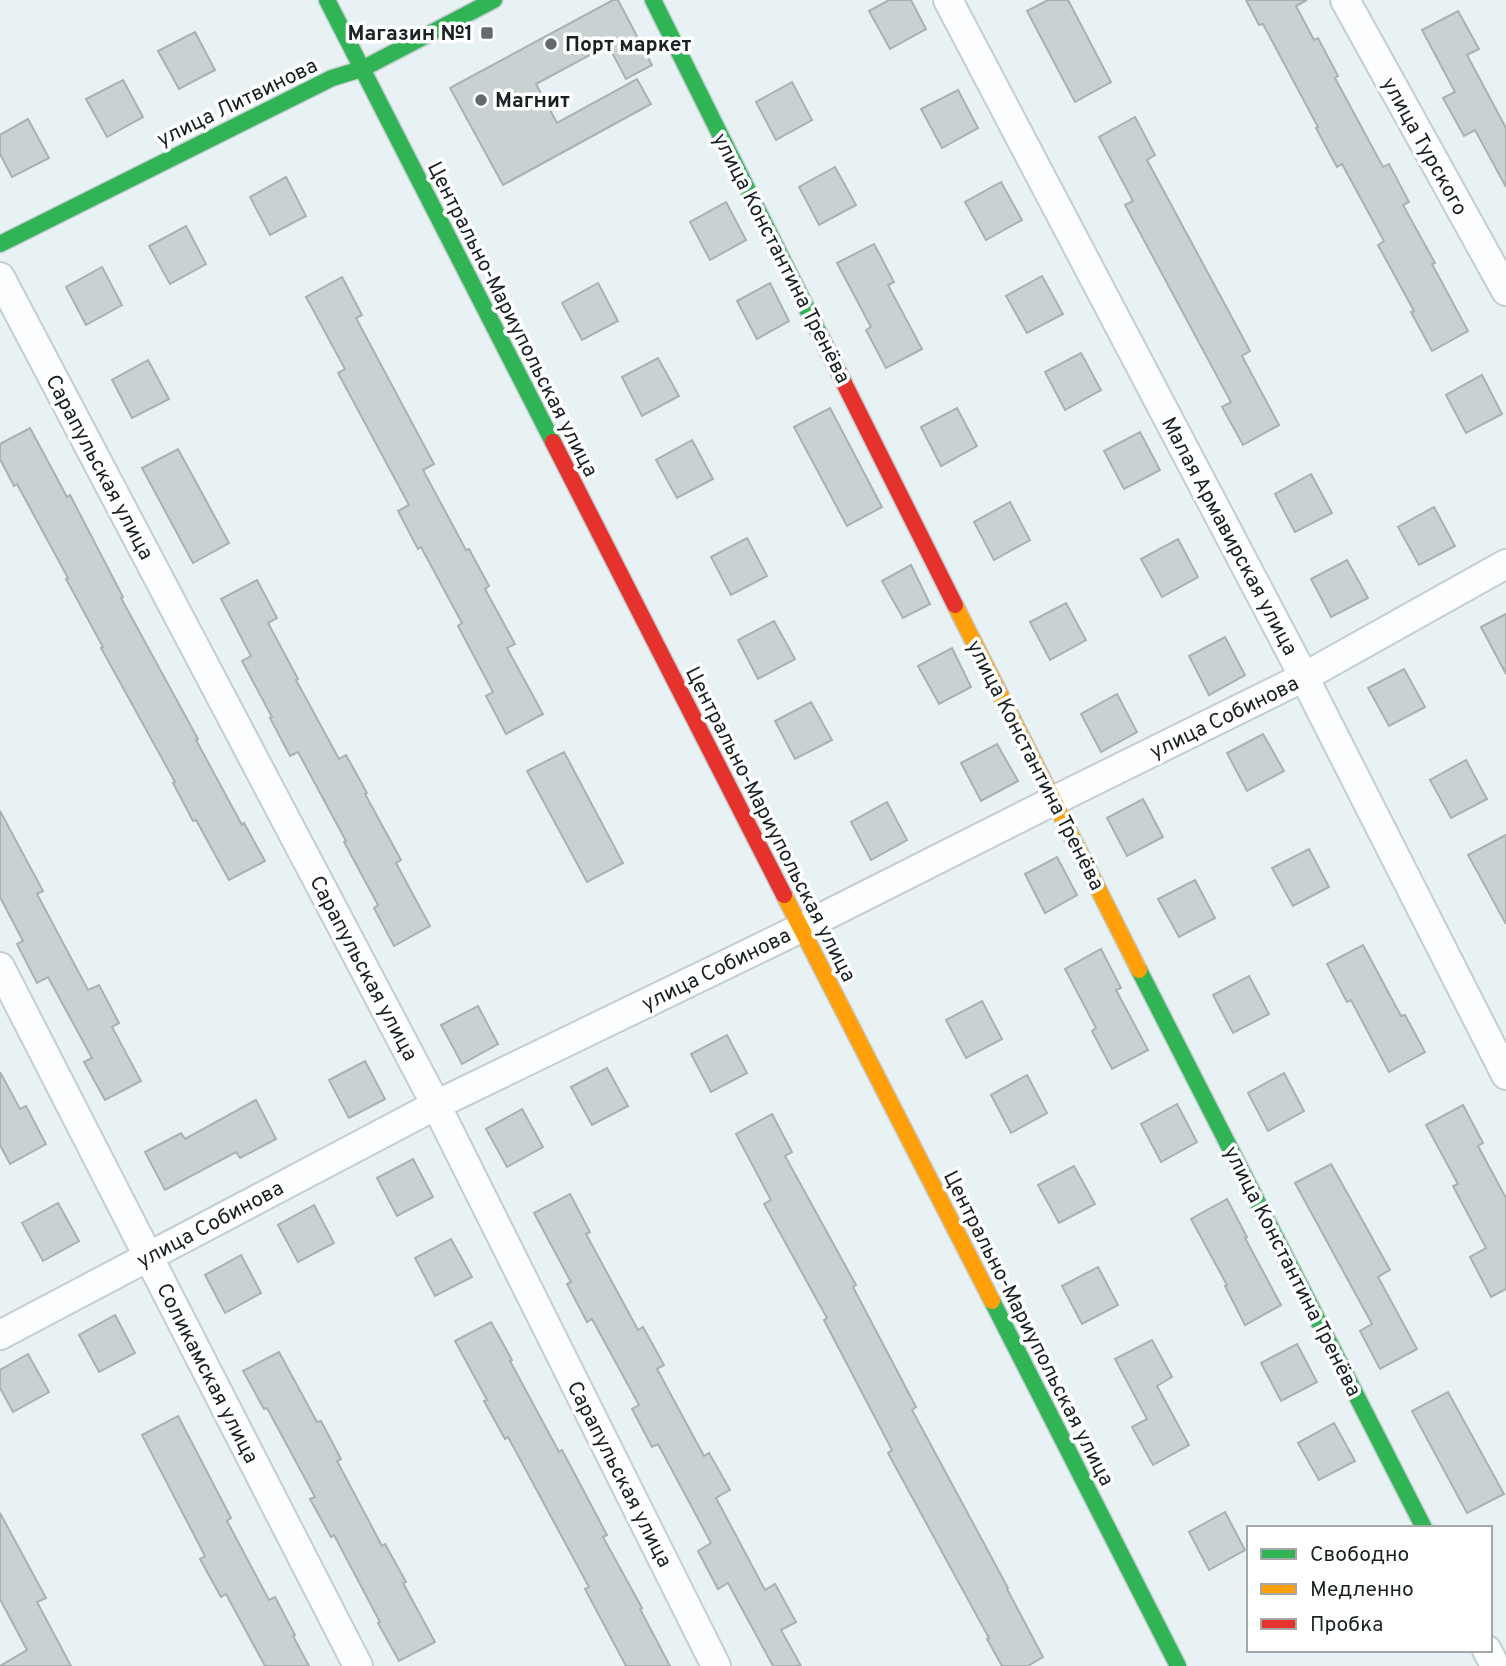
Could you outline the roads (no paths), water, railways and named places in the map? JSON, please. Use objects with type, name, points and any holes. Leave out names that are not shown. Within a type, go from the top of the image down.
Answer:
[{"type":"street","name":"Центрально-Мариупольская улица","points":[[327,0],[1178,1666]]},
{"type":"street","name":"улица Литвинова","points":[[0,244],[332,78],[362,69],[494,0]]},
{"type":"street","name":"улица Константина Тренёва","points":[[653,0],[1054,801],[1423,1526]]},
{"type":"street","name":"Малая Армавирская улица","points":[[948,0],[1304,677],[1506,1075]]},
{"type":"street","name":"улица Турского","points":[[1345,0],[1506,291]]},
{"type":"street","name":"Сарапульская улица","points":[[0,277],[436,1105],[716,1666]]},
{"type":"street","name":"улица Собинова","points":[[0,1335],[436,1105],[801,928],[1304,677],[1506,564]]},
{"type":"street","name":"Соликамская улица","points":[[0,967],[358,1666]]},
{"type":"place","name":"Магазин №1","points":[[487,33]]},
{"type":"place","name":"Порт маркет","points":[[551,44]]},
{"type":"place","name":"Магнит","points":[[481,100]]}]
